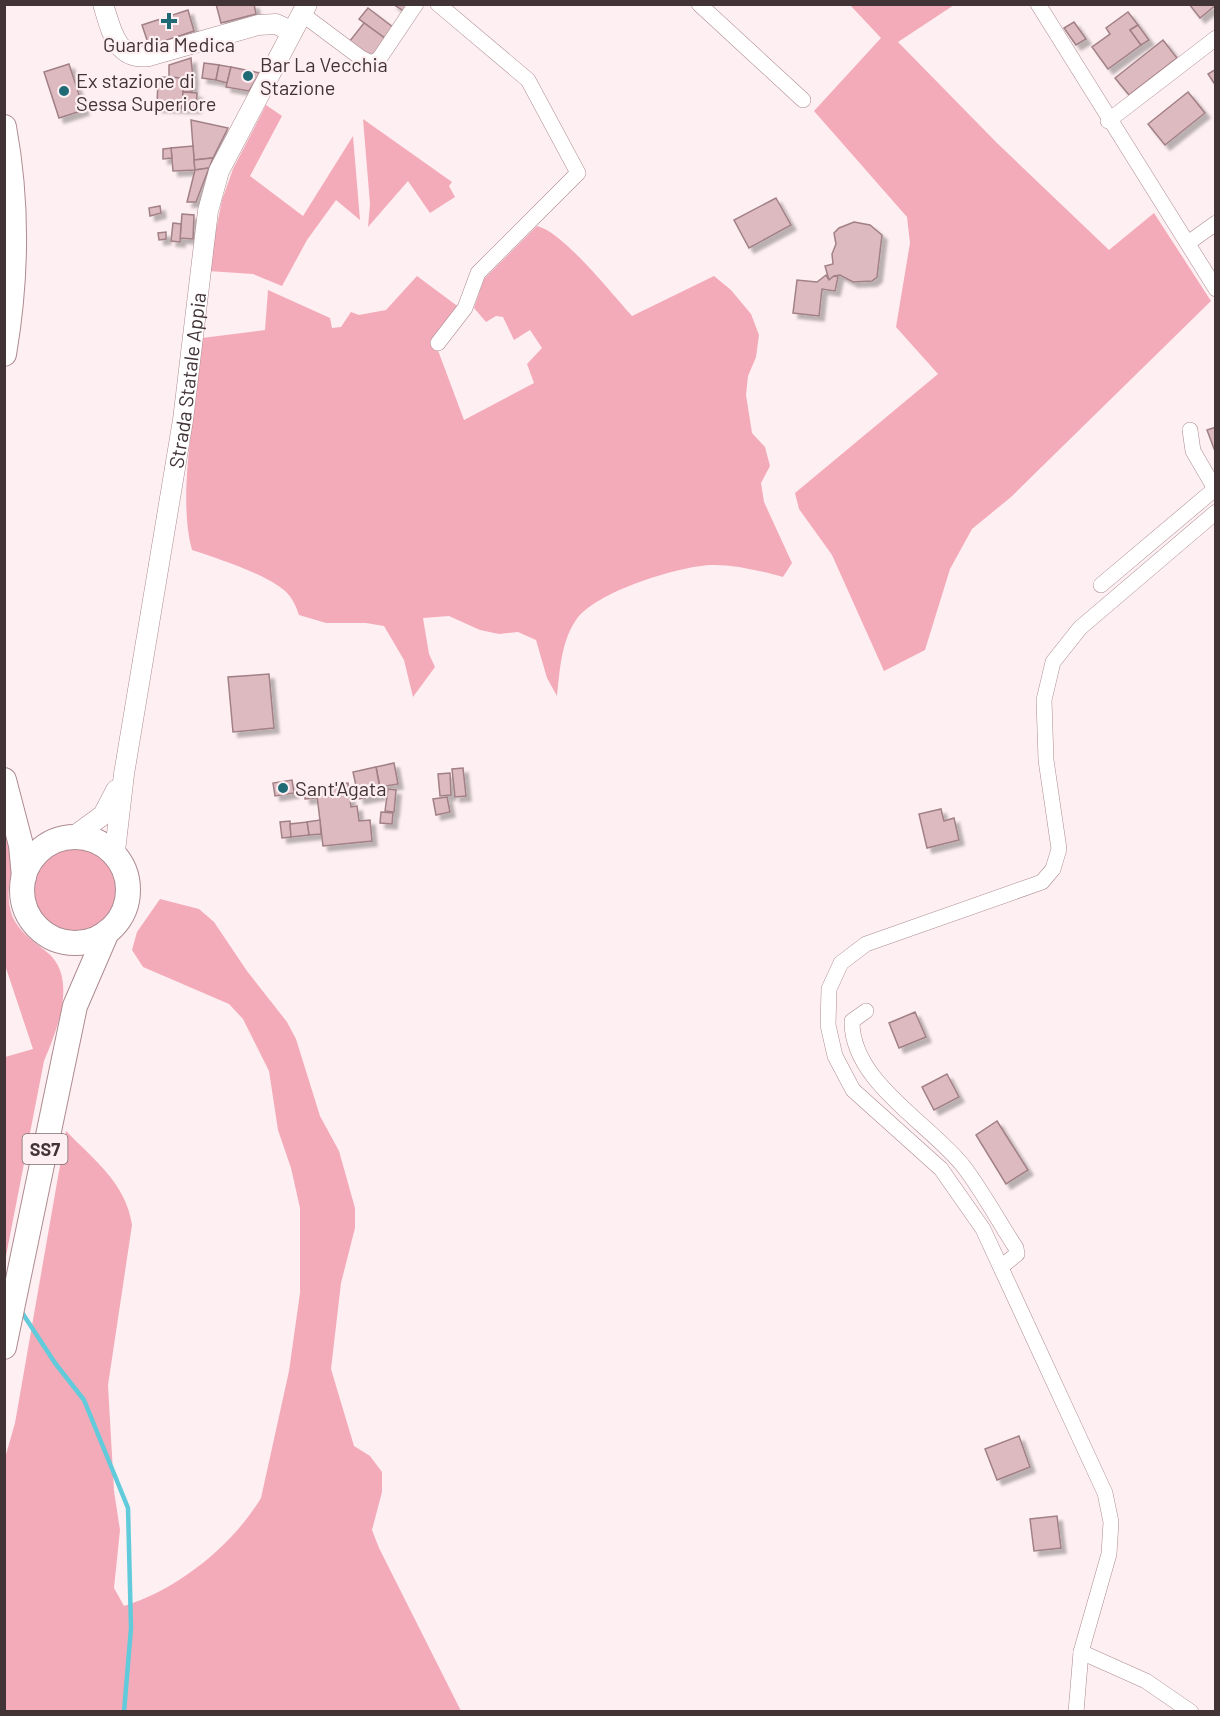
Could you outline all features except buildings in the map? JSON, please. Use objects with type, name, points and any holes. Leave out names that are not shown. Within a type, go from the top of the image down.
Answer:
[{"type":"main road","points":[[4,127],[15,205],[15,263],[4,354]]},
{"type":"main road","name":"SS7","points":[[5,783],[34,828],[67,838],[98,842],[118,858]]},
{"type":"main road","name":"SS7","points":[[5,783],[21,845],[24,877]]},
{"type":"main road","name":"Strada Statale Appia","points":[[67,838],[44,847],[32,860],[24,877],[23,893],[29,915],[44,933],[58,940],[72,964],[75,1006]]},
{"type":"main road","name":"Strada Statale Appia","points":[[4,1347],[75,1006],[107,933],[120,918],[128,898],[126,877],[118,858]]},
{"type":"main road","points":[[58,940],[84,942],[107,933]]},
{"type":"street","points":[[103,4],[116,43],[124,52],[135,56],[148,56],[258,25],[276,24],[300,16],[371,63],[379,59],[416,4]]},
{"type":"street","points":[[438,4],[528,80],[578,173],[478,273],[465,308],[438,343]]},
{"type":"street","points":[[699,4],[803,100]]},
{"type":"street","points":[[1038,4],[1108,121],[1188,243],[1215,289]]},
{"type":"street","name":"Strada Statale Appia","points":[[118,858],[115,851],[124,774],[183,420],[208,211],[219,171],[300,16]]},
{"type":"street","points":[[1108,121],[1215,38]]},
{"type":"street","points":[[1188,243],[1215,223]]},
{"type":"street","points":[[1101,585],[1214,488],[1193,451],[1190,430]]},
{"type":"street","points":[[1076,1712],[1081,1652],[1109,1554],[1111,1522],[1105,1494],[983,1229],[941,1169],[854,1090],[835,1056],[828,1024],[829,989],[841,963],[866,944],[1042,882],[1053,869],[1059,849],[1047,760],[1044,700],[1053,662],[1080,628],[1215,512]]},
{"type":"street","name":"Strada Statale Appia","points":[[67,838],[103,815],[124,774]]},
{"type":"street","points":[[866,1011],[852,1021],[852,1034],[874,1079],[963,1166],[1016,1248],[1017,1254],[1001,1267]]},
{"type":"street","points":[[1081,1652],[1146,1681],[1191,1712]]},
{"type":"shaded area","points":[[850,5],[954,5],[898,42],[997,143],[1109,250],[1154,213],[1211,301],[1011,497],[972,529],[950,569],[925,650],[884,671],[832,555],[799,509],[795,493],[938,374],[896,327],[910,243],[907,217],[814,111],[881,38]]},
{"type":"shaded area","points":[[266,105],[282,116],[250,176],[303,216],[353,136],[360,220],[336,200],[307,240],[282,286],[253,274],[208,271],[222,200],[233,169]]},
{"type":"shaded area","points":[[363,119],[452,182],[449,186],[455,197],[430,213],[408,181],[368,227],[370,204]]},
{"type":"shaded area","points":[[537,226],[548,231],[573,251],[632,316],[714,276],[731,290],[751,314],[759,335],[756,357],[748,376],[746,395],[752,433],[765,447],[770,466],[761,483],[764,502],[792,563],[783,577],[728,566],[710,565],[677,570],[637,583],[600,600],[576,620],[571,629],[562,656],[557,696],[547,678],[536,640],[518,632],[499,634],[480,630],[449,616],[423,618],[429,654],[435,667],[413,697],[404,660],[384,626],[366,623],[326,623],[299,615],[289,596],[275,584],[240,567],[192,550],[186,502],[187,474],[202,338],[265,330],[268,290],[330,318],[332,328],[341,327],[351,312],[359,315],[386,310],[417,276],[460,308],[433,337],[464,420],[534,383],[527,364],[542,348],[530,330],[514,340],[503,317],[496,316],[486,322],[474,308],[484,279]]},
{"type":"shaded area","points":[[5,812],[13,853],[9,895],[12,915],[24,934],[48,953],[57,964],[62,976],[63,990],[59,1020],[44,1061],[5,1261],[5,1057],[33,1049],[5,965]]},
{"type":"shaded area","points":[[75,847],[91,851],[105,860],[114,874],[118,890],[114,906],[105,920],[91,929],[75,933],[59,929],[45,920],[36,906],[32,890],[36,874],[45,860],[59,851]]},
{"type":"shaded area","points":[[160,899],[199,909],[214,922],[247,971],[287,1022],[296,1039],[320,1116],[339,1151],[355,1208],[355,1228],[341,1283],[331,1369],[354,1446],[370,1456],[382,1472],[382,1492],[372,1530],[461,1711],[5,1711],[5,1458],[15,1423],[66,1131],[98,1162],[116,1184],[129,1210],[132,1225],[108,1385],[114,1491],[120,1530],[114,1588],[124,1606],[164,1589],[202,1564],[235,1533],[249,1516],[261,1498],[289,1371],[300,1293],[300,1208],[291,1168],[278,1130],[269,1071],[243,1019],[229,1004],[143,967],[132,950],[137,932]]},
{"type":"waterway","points":[[21,1311],[55,1363],[84,1400],[128,1508],[131,1628],[124,1712]]},
{"type":"place","name":"Guardia Medica","points":[[169,21]]},
{"type":"place","name":"Bar La Vecchia Stazione","points":[[248,76]]},
{"type":"place","name":"Ex stazione di Sessa Superiore","points":[[64,91]]},
{"type":"place","name":"Sant'Agata","points":[[283,788]]}]
